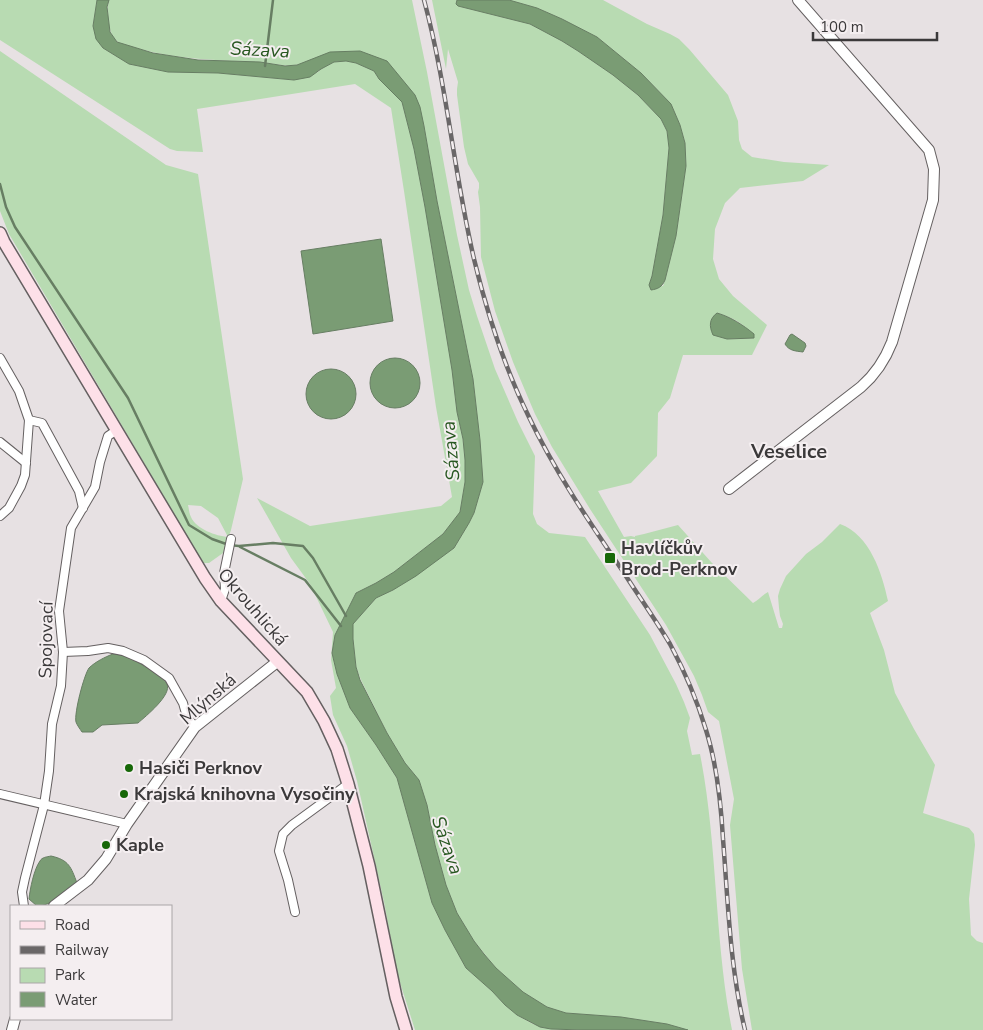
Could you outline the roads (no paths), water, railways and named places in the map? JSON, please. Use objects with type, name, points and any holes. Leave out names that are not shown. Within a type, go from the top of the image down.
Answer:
[{"type":"main road","name":"Okrouhlická","points":[[0,234],[205,578],[221,601],[307,692],[324,721],[337,750],[348,784],[371,875],[396,997],[406,1030]]},
{"type":"street","points":[[729,489],[861,387],[880,367],[892,342],[933,200],[934,169],[929,150],[798,0]]},
{"type":"street","points":[[0,358],[19,392],[29,420],[25,475],[9,508],[0,516]]},
{"type":"street","points":[[29,420],[42,423],[79,490],[83,508]]},
{"type":"street","name":"Spojovací","points":[[24,905],[22,892],[44,805],[49,772],[52,724],[60,686],[63,652],[59,611],[71,528],[95,487],[108,436],[117,430]]},
{"type":"street","points":[[0,442],[26,463]]},
{"type":"street","points":[[221,601],[225,589],[224,573],[231,539]]},
{"type":"street","points":[[63,652],[108,648],[122,651],[144,660],[169,678],[183,703],[187,717],[195,727]]},
{"type":"street","name":"Mlýnská","points":[[55,905],[88,880],[106,859],[127,824],[195,727],[277,662]]},
{"type":"street","points":[[295,912],[279,851],[283,834],[292,825],[348,784]]},
{"type":"street","points":[[0,794],[127,824]]},
{"type":"water","points":[[97,0],[109,0],[107,7],[110,32],[117,42],[153,53],[198,60],[260,62],[285,66],[297,65],[330,52],[360,51],[387,61],[415,95],[424,126],[473,379],[483,482],[474,513],[454,548],[416,576],[376,598],[353,624],[356,667],[360,680],[387,733],[405,763],[419,780],[427,805],[446,885],[457,913],[474,941],[496,968],[523,992],[547,1007],[566,1013],[621,1017],[667,1024],[688,1030],[582,1030],[540,1027],[517,1015],[466,968],[432,903],[397,778],[350,708],[337,674],[332,653],[335,635],[356,593],[394,572],[443,534],[460,512],[465,482],[463,439],[457,412],[452,370],[425,207],[414,149],[402,102],[379,79],[374,71],[346,61],[334,62],[310,77],[294,80],[218,73],[168,72],[129,64],[103,48],[96,39],[93,26]]},
{"type":"water","points":[[457,0],[509,0],[537,8],[562,19],[597,37],[641,73],[671,104],[685,143],[686,166],[676,236],[665,280],[660,287],[651,290],[649,285],[663,215],[669,148],[667,131],[661,119],[638,95],[613,75],[562,41],[530,24],[458,6],[456,4]]},
{"type":"water","points":[[381,239],[393,321],[313,334],[301,251]]},
{"type":"water","points":[[717,313],[741,324],[754,334],[754,338],[727,339],[713,335],[711,323],[712,318]]},
{"type":"water","points":[[792,334],[805,343],[806,346],[803,352],[795,351],[785,344]]},
{"type":"water","points":[[395,358],[404,360],[415,369],[420,383],[418,392],[409,403],[395,408],[386,406],[375,397],[370,383],[372,374],[381,363]]},
{"type":"water","points":[[331,369],[340,371],[351,380],[356,394],[354,403],[345,414],[331,419],[322,417],[311,408],[306,394],[308,385],[317,374]]},
{"type":"water","points":[[113,654],[132,659],[159,675],[164,679],[168,689],[157,705],[138,723],[102,725],[93,732],[82,732],[76,723],[76,711],[87,672],[94,664]]},
{"type":"water","points":[[51,856],[66,862],[77,883],[48,904],[36,905],[29,899],[36,869],[45,857]]},
{"type":"waterway","name":"Sázava","points":[[265,66],[273,0]]},
{"type":"waterway","points":[[0,184],[6,207],[15,227],[128,398],[189,525],[212,539],[229,545],[273,543],[303,546],[313,558],[346,616]]},
{"type":"waterway","points":[[240,547],[305,580],[341,626]]},
{"type":"railway","points":[[424,0],[439,64],[474,259],[490,319],[504,358],[528,415],[560,475],[670,644],[690,686],[706,730],[718,784],[733,959],[745,1030]]},
{"type":"place","name":"Havlíčkův Brod-Perknov","points":[[610,558]]},
{"type":"place","name":"Hasiči Perknov","points":[[129,768]]},
{"type":"place","name":"Krajská knihovna Vysočiny","points":[[124,794]]},
{"type":"place","name":"Kaple","points":[[106,845]]},
{"type":"district","name":"Veselice","points":[[789,451]]}]
